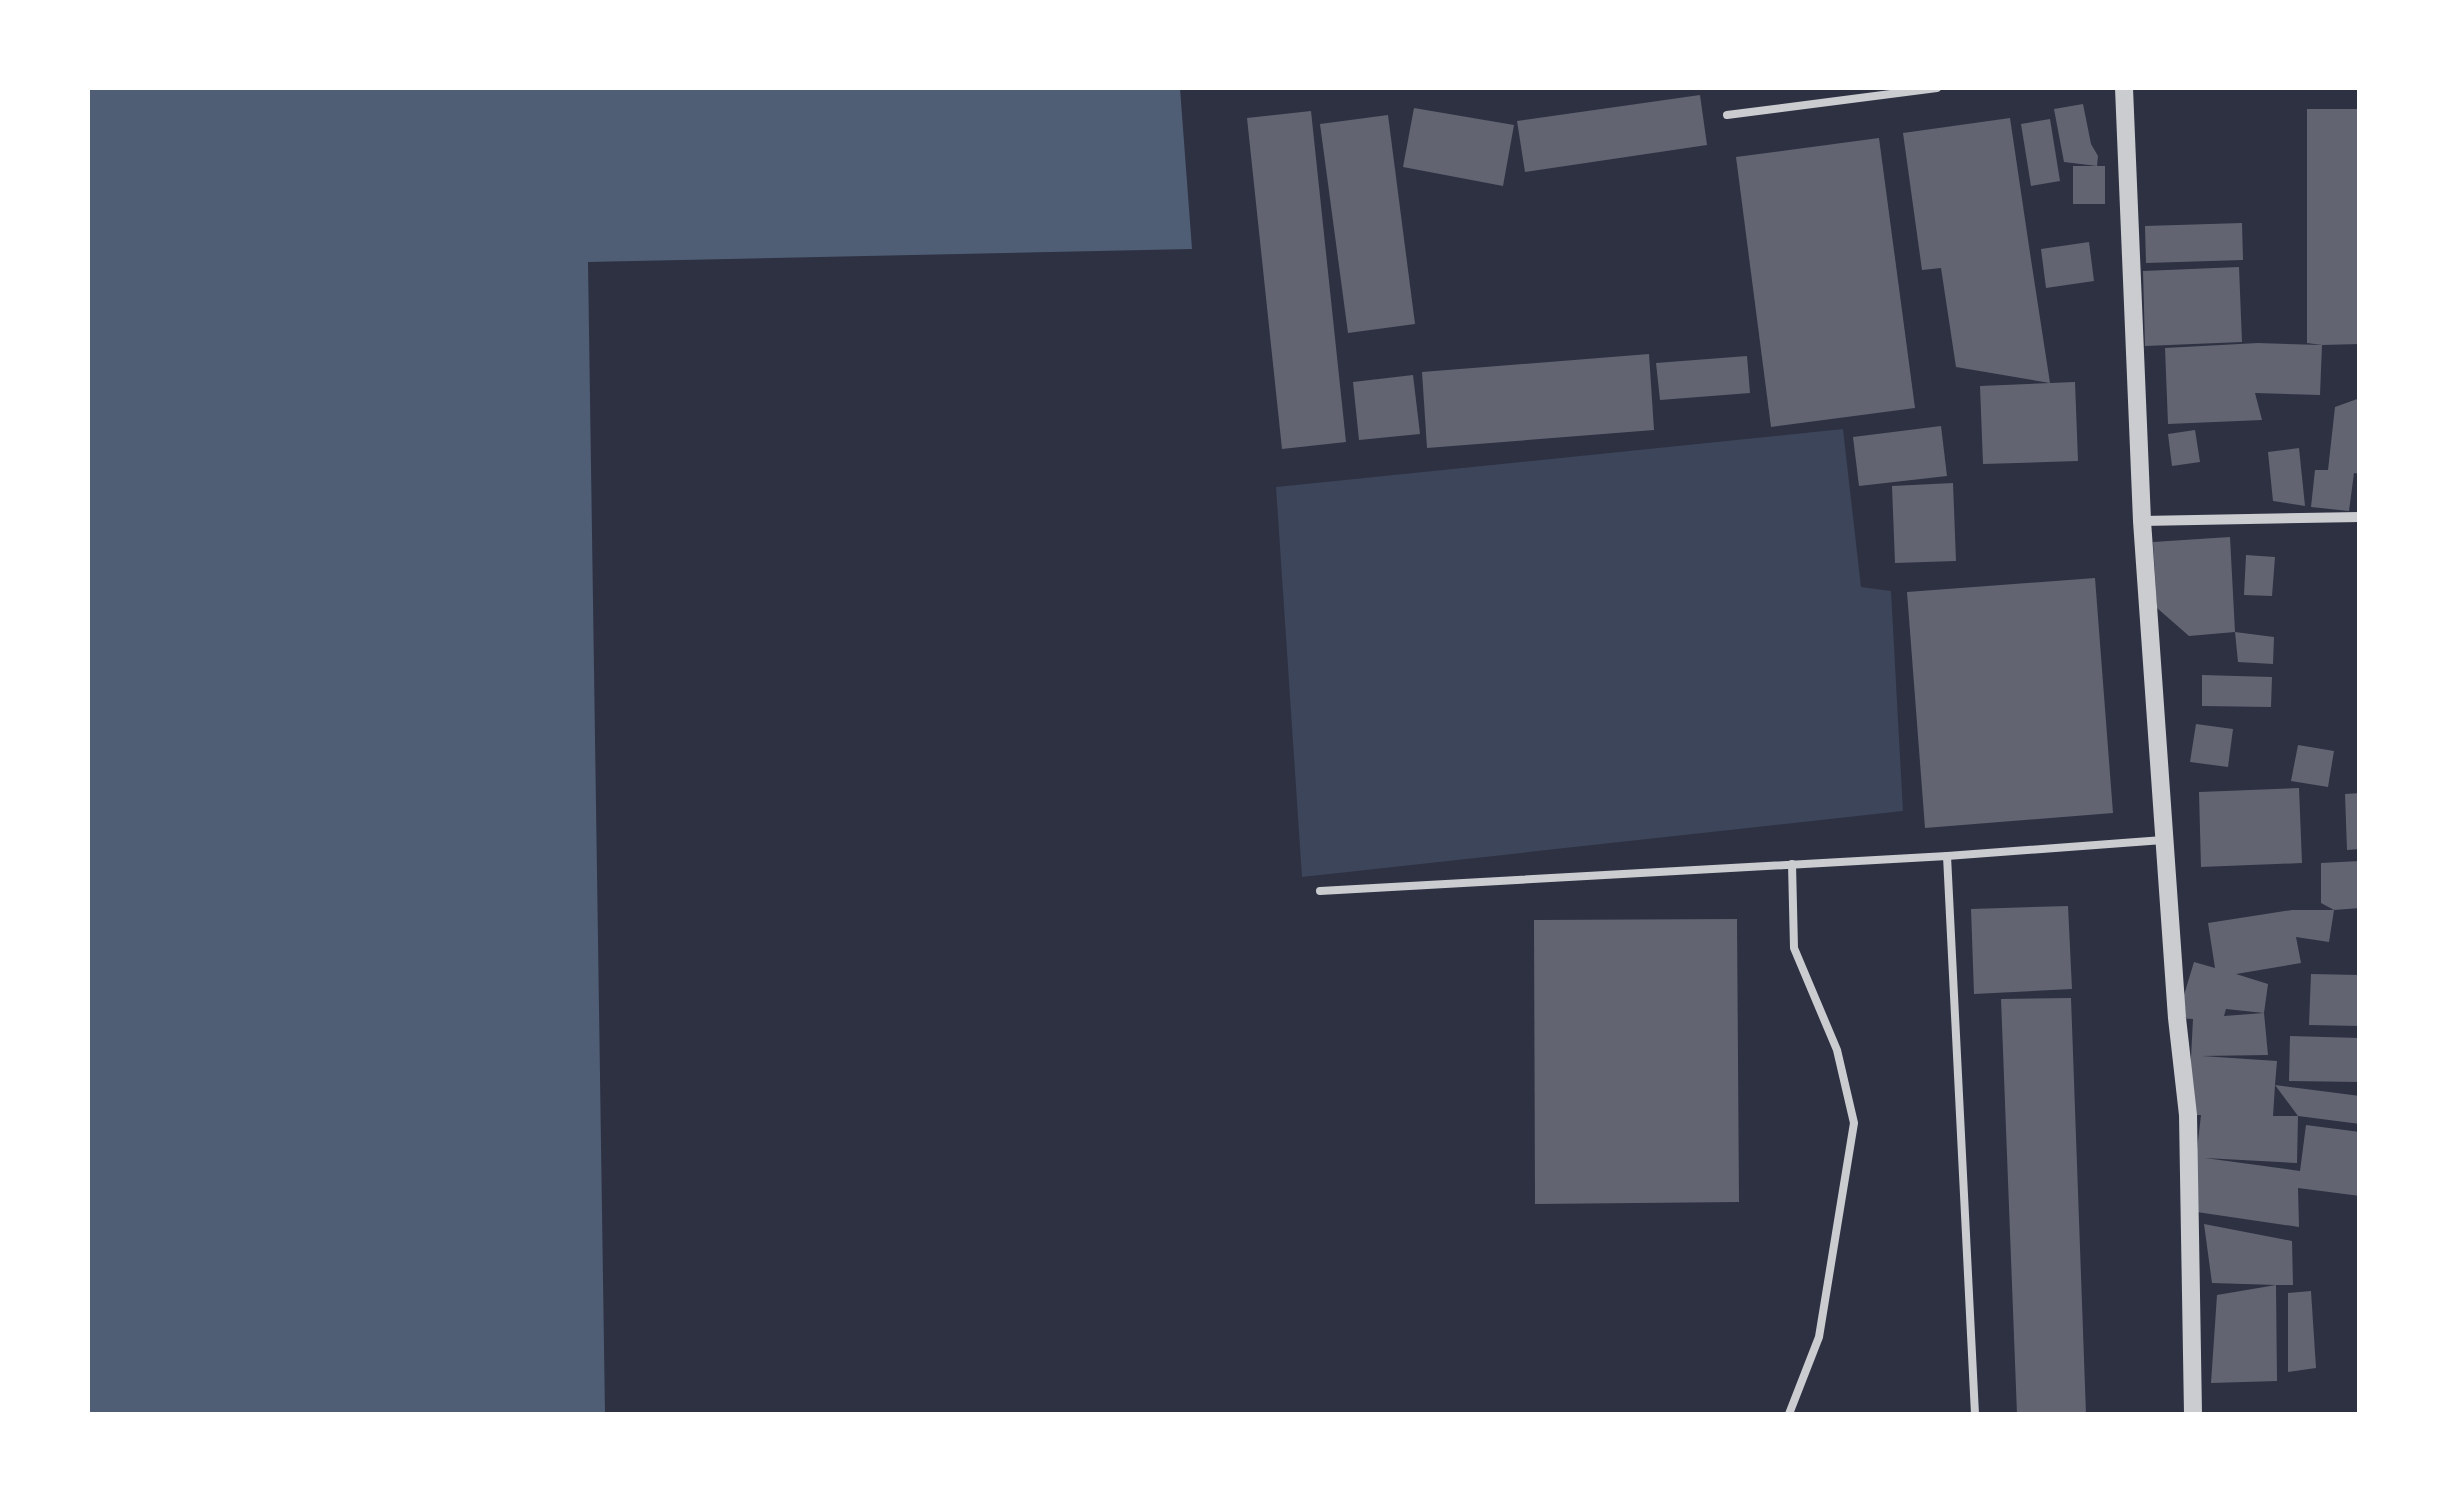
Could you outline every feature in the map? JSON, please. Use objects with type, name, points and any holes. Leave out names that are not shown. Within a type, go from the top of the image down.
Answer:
[{"type":"street","points":[[2124,88],[2142,521],[2177,1018],[2188,1116],[2193,1414]]},
{"type":"street","points":[[2142,521],[2360,517]]},
{"type":"lane","points":[[1727,116],[1938,88]]},
{"type":"lane","points":[[1320,891],[2164,840]]},
{"type":"lane","points":[[1947,856],[1975,1414]]},
{"type":"lane","points":[[1789,1414],[1819,1337],[1854,1123],[1837,1050],[1794,948],[1792,864]]},
{"type":"shaded area","points":[[88,88],[1180,88],[1192,249],[588,262],[605,1414],[88,1414]]},
{"type":"shaded area","points":[[1843,429],[1861,587],[1891,591],[1903,811],[1302,877],[1276,487]]},
{"type":"building","points":[[1700,95],[1707,145],[1525,172],[1517,121]]},
{"type":"building","points":[[2083,104],[2091,144],[2098,156],[2097,166],[2064,162],[2054,109]]},
{"type":"building","points":[[1414,108],[1514,125],[1503,186],[1403,167]]},
{"type":"building","points":[[2307,109],[2360,109],[2360,344],[2307,343]]},
{"type":"building","points":[[1311,111],[1346,442],[1282,449],[1247,118]]},
{"type":"building","points":[[1388,115],[1415,324],[1348,333],[1320,124]]},
{"type":"building","points":[[2010,118],[2050,383],[1956,367],[1941,268],[1922,270],[1903,133]]},
{"type":"building","points":[[2050,119],[2060,181],[2031,186],[2021,124]]},
{"type":"building","points":[[1879,138],[1915,408],[1771,427],[1736,157]]},
{"type":"building","points":[[2073,166],[2105,166],[2105,204],[2073,204]]},
{"type":"building","points":[[2242,223],[2243,260],[2146,263],[2145,226]]},
{"type":"building","points":[[2089,242],[2094,281],[2046,288],[2041,249]]},
{"type":"building","points":[[2239,267],[2242,342],[2145,346],[2143,271]]},
{"type":"building","points":[[2258,343],[2322,345],[2320,395],[2255,393],[2262,420],[2168,424],[2165,348]]},
{"type":"building","points":[[1649,354],[1654,430],[1427,448],[1422,372]]},
{"type":"building","points":[[1747,356],[1750,393],[1660,400],[1656,363]]},
{"type":"building","points":[[1413,375],[1420,434],[1359,440],[1353,382]]},
{"type":"building","points":[[2075,382],[2078,461],[1983,464],[1980,386]]},
{"type":"building","points":[[2360,398],[2360,474],[2354,473],[2349,511],[2311,507],[2315,470],[2328,470],[2335,407]]},
{"type":"building","points":[[1941,426],[1947,476],[1859,486],[1853,437]]},
{"type":"building","points":[[2195,430],[2200,462],[2172,466],[2168,434]]},
{"type":"building","points":[[2299,448],[2305,506],[2273,501],[2268,452]]},
{"type":"building","points":[[1953,483],[1956,561],[1895,563],[1892,486]]},
{"type":"building","points":[[2230,537],[2235,632],[2189,636],[2157,608],[2153,542]]},
{"type":"building","points":[[2246,555],[2275,557],[2272,596],[2244,595]]},
{"type":"building","points":[[2095,578],[2113,813],[1925,828],[1907,592]]},
{"type":"building","points":[[2235,632],[2274,637],[2273,664],[2238,662]]},
{"type":"building","points":[[2202,675],[2272,677],[2271,707],[2202,706]]},
{"type":"building","points":[[2196,724],[2233,729],[2228,767],[2190,762]]},
{"type":"building","points":[[2298,745],[2334,751],[2328,787],[2291,781]]},
{"type":"building","points":[[2299,788],[2302,863],[2201,867],[2199,792]]},
{"type":"building","points":[[2360,793],[2360,849],[2347,850],[2345,794]]},
{"type":"building","points":[[2360,861],[2360,908],[2334,910],[2321,903],[2321,863]]},
{"type":"building","points":[[2068,906],[2072,989],[1974,994],[1971,909]]},
{"type":"building","points":[[2292,910],[2334,910],[2329,942],[2296,937],[2301,963],[2236,974],[2268,984],[2264,1013],[2268,1055],[2202,1056],[2277,1061],[2273,1116],[2298,1116],[2297,1163],[2205,1158],[2300,1171],[2306,1125],[2360,1132],[2360,1196],[2298,1188],[2299,1227],[2190,1211],[2201,1115],[2188,1115],[2193,1019],[2177,1018],[2194,962],[2215,968],[2208,923]],"holes":[[[2226,1009],[2264,1013],[2224,1016]]]},
{"type":"building","points":[[1737,919],[1739,1202],[1535,1204],[1534,920]]},
{"type":"building","points":[[2311,974],[2360,975],[2360,1026],[2309,1025]]},
{"type":"building","points":[[2071,998],[2086,1414],[2017,1414],[2001,999]]},
{"type":"building","points":[[2290,1036],[2360,1038],[2360,1082],[2289,1081]]},
{"type":"building","points":[[2275,1085],[2360,1096],[2360,1124],[2298,1116]]},
{"type":"building","points":[[2204,1224],[2292,1241],[2293,1285],[2212,1283]]},
{"type":"building","points":[[2276,1285],[2277,1381],[2211,1383],[2217,1295]]},
{"type":"building","points":[[2311,1291],[2316,1368],[2288,1372],[2288,1293]]}]
